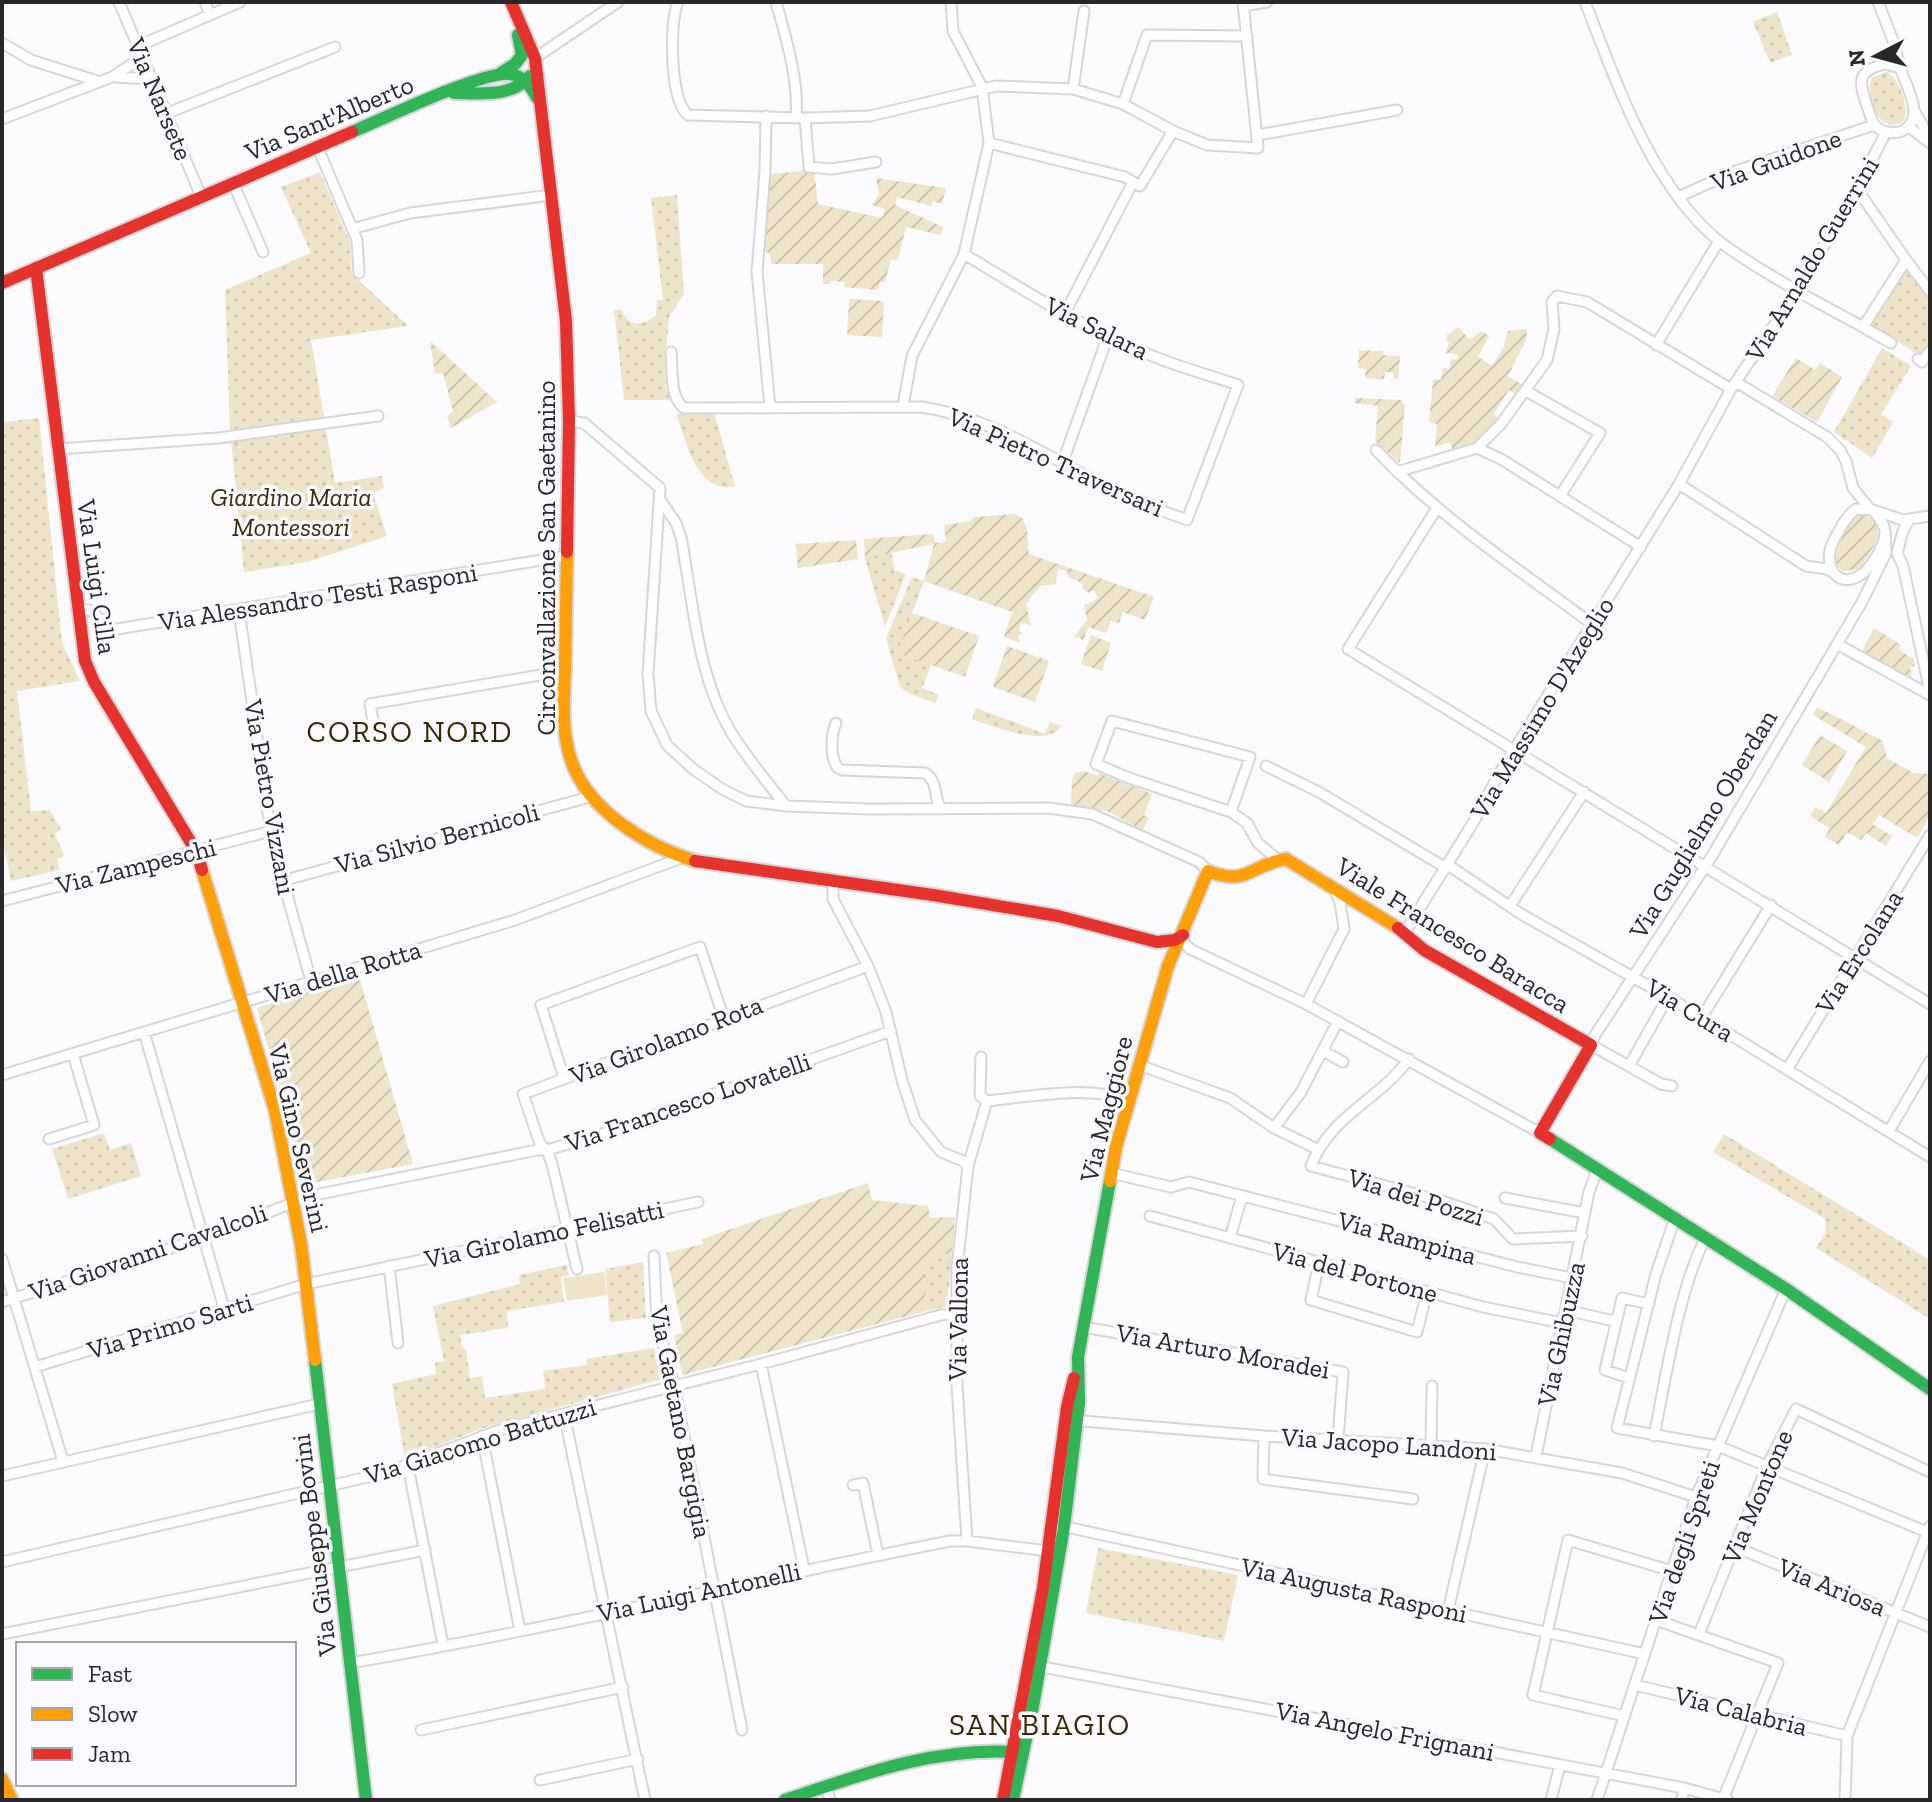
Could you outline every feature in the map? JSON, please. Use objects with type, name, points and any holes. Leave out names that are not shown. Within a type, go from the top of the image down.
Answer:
[{"type":"street","name":"Via Narsete","points":[[119,2],[201,196]]},
{"type":"street","points":[[205,2],[210,15]]},
{"type":"street","points":[[138,46],[240,2]]},
{"type":"street","points":[[501,74],[520,60],[523,48],[508,2]]},
{"type":"street","name":"Circonvallazione San Gaetanino","points":[[508,2],[535,58],[566,321],[569,421],[564,723],[567,746],[576,772],[593,796],[628,827],[655,846],[681,858],[732,869],[833,881],[1070,919],[1157,942],[1175,940],[1183,935]]},
{"type":"street","points":[[527,81],[535,58],[618,2]]},
{"type":"street","points":[[678,2],[672,43],[679,103],[688,115],[870,116],[982,87],[1073,89],[1123,104],[1207,145],[1258,148],[1243,4],[1267,2]]},
{"type":"street","points":[[776,2],[809,167],[832,169],[876,162]]},
{"type":"street","points":[[903,406],[912,356],[964,254],[989,143],[982,87],[953,31],[951,2]]},
{"type":"street","points":[[1585,2],[1631,115],[1678,197],[1719,241],[1800,293],[1891,343]]},
{"type":"street","points":[[1878,2],[1915,112],[1930,141]]},
{"type":"street","points":[[1073,89],[1084,11]]},
{"type":"street","points":[[1123,104],[1147,35],[1247,36]]},
{"type":"street","points":[[2,43],[31,60],[97,81]]},
{"type":"street","points":[[165,114],[335,47]]},
{"type":"street","points":[[112,77],[143,57]]},
{"type":"street","points":[[1900,68],[1890,64],[1870,69],[1862,77],[1860,87],[1874,125],[1886,132],[1894,133],[1909,127],[1915,112]]},
{"type":"street","points":[[501,74],[527,81],[540,104]]},
{"type":"street","name":"Via Sant'Alberto","points":[[2,283],[443,93],[501,74]]},
{"type":"street","points":[[2,119],[97,81],[112,77],[152,79]]},
{"type":"street","name":"Via Sant'Alberto","points":[[443,93],[487,93],[519,87],[527,81]]},
{"type":"street","points":[[1258,135],[1397,110]]},
{"type":"street","points":[[766,116],[757,272],[770,407]]},
{"type":"street","name":"Via Guidone","points":[[1678,197],[1736,171],[1874,125]]},
{"type":"street","points":[[1909,127],[1930,141]]},
{"type":"street","points":[[989,143],[1125,177],[1140,186],[1173,131]]},
{"type":"street","name":"Via Arnaldo Guerrini","points":[[1679,484],[1733,387],[1800,293],[1886,132]]},
{"type":"street","points":[[318,148],[357,240],[359,273]]},
{"type":"street","points":[[1065,313],[1133,182]]},
{"type":"street","name":"Via Sant'Alberto","points":[[233,183],[263,252]]},
{"type":"street","points":[[1857,189],[1930,291]]},
{"type":"street","points":[[352,229],[410,213],[552,195]]},
{"type":"street","points":[[1656,345],[1719,241]]},
{"type":"street","name":"Via Salara","points":[[964,254],[1108,336],[1150,355],[1238,385],[1187,520]]},
{"type":"street","points":[[1863,327],[1906,260]]},
{"type":"street","name":"Via Luigi Cilla","points":[[36,268],[85,661],[94,682],[196,851],[243,1002]]},
{"type":"street","points":[[1397,472],[1477,448],[1501,424],[1547,360],[1554,329],[1552,302],[1557,296],[1587,302],[1656,345],[1733,387],[1748,388],[1827,437],[1846,461],[1853,488],[1885,531],[1874,558],[1858,577],[1843,577],[1827,569],[1806,566],[1679,484]]},
{"type":"street","points":[[1062,464],[1108,336]]},
{"type":"street","points":[[1918,359],[1922,362],[1930,351]]},
{"type":"street","name":"Via Pietro Traversari","points":[[671,352],[675,395],[684,408],[849,409],[903,406],[944,410],[983,423],[1123,495],[1187,520]]},
{"type":"street","points":[[1526,391],[1600,433],[1560,496]]},
{"type":"street","points":[[58,449],[218,438],[378,416]]},
{"type":"street","points":[[569,421],[584,423],[657,484],[661,493],[653,563],[648,674],[651,711],[667,745],[713,782],[746,801],[786,806],[1049,808],[1092,814],[1199,862],[1208,871],[1227,879],[1239,878],[1278,860],[1258,843],[1247,823],[1231,812],[1096,764],[1112,721],[1250,757],[1231,812]]},
{"type":"street","points":[[1477,448],[1501,459],[1641,547]]},
{"type":"street","points":[[1376,450],[1437,508],[1592,624]]},
{"type":"street","name":"Via Massimo D'Azeglio","points":[[1405,932],[1679,484]]},
{"type":"street","points":[[661,501],[676,523],[681,537],[702,652],[714,694],[730,730],[786,806]]},
{"type":"street","points":[[1437,508],[1348,649],[1930,1004]]},
{"type":"street","points":[[1834,573],[1828,563],[1829,548],[1852,512],[1872,510],[1909,520],[1930,516]]},
{"type":"street","points":[[1909,520],[1897,553],[1903,566],[1930,694]]},
{"type":"street","name":"Via Guglielmo Oberdan","points":[[1540,1133],[1595,1035],[1705,865],[1862,602],[1886,553],[1885,531]]},
{"type":"street","points":[[1874,558],[1897,553]]},
{"type":"street","name":"Via Alessandro Testi Rasponi","points":[[77,610],[90,610],[110,628],[117,629],[560,557],[566,559]]},
{"type":"street","name":"Via Pietro Vizzani","points":[[239,611],[271,831],[311,981]]},
{"type":"street","points":[[1837,644],[1930,694]]},
{"type":"street","points":[[373,721],[370,704],[564,671]]},
{"type":"street","points":[[836,723],[833,727],[833,755],[837,767],[842,770],[925,773],[933,781],[941,809]]},
{"type":"street","name":"Via Cura","points":[[1266,766],[1319,792],[1447,866],[1788,1068],[1930,1157]]},
{"type":"street","points":[[1510,906],[1584,792]]},
{"type":"street","name":"Via Silvio Bernicoli","points":[[282,881],[593,796]]},
{"type":"street","name":"Via Zampeschi","points":[[2,901],[271,831]]},
{"type":"street","name":"Via Ercolana","points":[[1788,1068],[1930,835]]},
{"type":"street","name":"Via della Rotta","points":[[2,1075],[515,920],[681,858]]},
{"type":"street","name":"Viale Francesco Baracca","points":[[1278,860],[1286,859],[1333,887],[1405,932],[1424,950],[1661,1084],[1672,1086]]},
{"type":"street","name":"Via Maggiore","points":[[1017,1754],[1051,1602],[1077,1367],[1111,1173],[1168,966],[1208,871]]},
{"type":"street","points":[[833,881],[833,899],[868,966],[891,1031],[915,1120],[941,1152],[968,1166]]},
{"type":"street","points":[[1306,1004],[1344,929],[1340,902],[1333,887]]},
{"type":"street","points":[[1702,1017],[1771,905]]},
{"type":"street","points":[[1183,935],[1183,941],[1190,949],[1306,1004],[1540,1133],[1786,1289],[1930,1389]]},
{"type":"street","points":[[1157,942],[1168,957],[1168,966]]},
{"type":"street","points":[[564,1078],[541,1005],[700,947],[724,1019]]},
{"type":"street","points":[[1168,966],[1176,954],[1190,949]]},
{"type":"street","name":"Via Girolamo Rota","points":[[547,1150],[540,1144],[523,1094],[868,966]]},
{"type":"street","points":[[1629,1066],[1668,997]]},
{"type":"street","name":"Via Gino Severini","points":[[243,1002],[275,1110],[294,1202],[306,1284]]},
{"type":"street","points":[[1274,1128],[1301,1092],[1338,1021]]},
{"type":"street","name":"Via Francesco Lovatelli","points":[[294,1202],[419,1173],[547,1150],[607,1132],[891,1031]]},
{"type":"street","points":[[144,1032],[224,1308]]},
{"type":"street","points":[[1323,1051],[1343,1062]]},
{"type":"street","points":[[49,1139],[94,1125],[73,1054]]},
{"type":"street","points":[[981,1057],[980,1096],[987,1101],[1072,1092],[1129,1099]]},
{"type":"street","points":[[1139,1065],[1230,1098],[1274,1128],[1317,1149],[1340,1121],[1397,1076],[1409,1059]]},
{"type":"street","points":[[1889,1131],[1930,1061]]},
{"type":"street","name":"Via Vallona","points":[[967,1541],[957,1385],[957,1268],[968,1166],[987,1101]]},
{"type":"street","name":"Via dei Pozzi","points":[[1317,1149],[1311,1166],[1442,1201],[1494,1219],[1513,1239],[1582,1236]]},
{"type":"street","points":[[547,1150],[577,1269]]},
{"type":"street","name":"Via Ghibuzza","points":[[1536,1456],[1589,1192],[1597,1170]]},
{"type":"street","name":"Via Rampina","points":[[1111,1173],[1171,1187],[1189,1182],[1517,1267],[1572,1278]]},
{"type":"street","points":[[1230,1238],[1242,1196]]},
{"type":"street","points":[[1505,1198],[1585,1213]]},
{"type":"street","name":"Via Giovanni Cavalcoli","points":[[2,1302],[203,1238],[294,1202]]},
{"type":"street","name":"Via Girolamo Felisatti","points":[[306,1284],[698,1202]]},
{"type":"street","name":"Via del Portone","points":[[1150,1216],[1427,1292],[1562,1323]]},
{"type":"street","points":[[1675,1218],[1617,1428],[1718,1446],[1929,1529],[1847,1736],[1845,1800]]},
{"type":"street","points":[[1654,1436],[1682,1309],[1698,1251],[1706,1237]]},
{"type":"street","name":"Via Gaetano Bargigia","points":[[654,1256],[657,1322],[674,1385],[742,1730]]},
{"type":"street","points":[[2,1259],[63,1461]]},
{"type":"street","points":[[1319,1263],[1311,1300],[1417,1332],[1427,1292]]},
{"type":"street","name":"Via Girolamo Felisatti","points":[[389,1266],[398,1343]]},
{"type":"street","name":"Via Primo Sarti","points":[[35,1367],[306,1284]]},
{"type":"street","name":"Via Giuseppe Bovini","points":[[306,1284],[366,1800]]},
{"type":"street","name":"Via degli Spreti","points":[[1597,1800],[1696,1497],[1786,1289]]},
{"type":"street","points":[[1629,1378],[1605,1370],[1614,1321],[1622,1298],[1649,1304]]},
{"type":"street","points":[[1566,1310],[1614,1321]]},
{"type":"street","name":"Via Giacomo Battuzzi","points":[[2,1562],[408,1466],[482,1436],[941,1315],[956,1314]]},
{"type":"street","name":"Via Arturo Moradei","points":[[1083,1327],[1343,1372],[1338,1439]]},
{"type":"street","points":[[761,1364],[804,1569]]},
{"type":"street","points":[[1431,1446],[1432,1386]]},
{"type":"street","points":[[2,1476],[319,1404]]},
{"type":"street","name":"Via Montone","points":[[1699,1634],[1767,1466],[1796,1409],[1930,1472]]},
{"type":"street","points":[[564,1414],[645,1800]]},
{"type":"street","name":"Via Jacopo Landoni","points":[[1072,1418],[1264,1436],[1485,1449],[1622,1473],[1696,1497]]},
{"type":"street","points":[[482,1436],[520,1631]]},
{"type":"street","name":"Via Jacopo Landoni","points":[[1264,1436],[1263,1479],[1413,1499]]},
{"type":"street","points":[[1448,1611],[1485,1449]]},
{"type":"street","points":[[408,1466],[443,1645]]},
{"type":"street","points":[[853,1485],[863,1483],[878,1555]]},
{"type":"street","name":"Via Maggiore","points":[[1017,1754],[1028,1705],[1034,1701],[1034,1668],[1049,1551],[1058,1530]]},
{"type":"street","name":"Via Augusta Rasponi","points":[[1058,1530],[1645,1654]]},
{"type":"street","points":[[1624,1716],[1533,1695],[1568,1540],[1672,1571]]},
{"type":"street","name":"Via Luigi Antonelli","points":[[350,1663],[520,1631],[878,1555],[967,1541],[1049,1551]]},
{"type":"street","name":"Via Ariosa","points":[[1735,1547],[1930,1627]]},
{"type":"street","points":[[2,1634],[425,1550]]},
{"type":"street","points":[[1049,1551],[1053,1557],[1047,1590],[1051,1602]]},
{"type":"street","points":[[1656,1620],[1778,1663],[1726,1799]]},
{"type":"street","name":"Via Angelo Frignani","points":[[1034,1668],[1684,1788],[1726,1799]]},
{"type":"street","name":"Via Calabria","points":[[1635,1685],[1847,1736]]},
{"type":"street","points":[[421,1730],[623,1687]]},
{"type":"street","points":[[785,1800],[828,1793],[888,1767],[940,1756],[980,1751],[1017,1754]]},
{"type":"street","points":[[1003,1800],[1017,1754]]},
{"type":"street","points":[[1013,1800],[1017,1754]]},
{"type":"street","points":[[540,1780],[638,1759]]},
{"type":"street","points":[[1551,1800],[1560,1765]]},
{"type":"street","points":[[2,1779],[12,1800]]},
{"type":"street","points":[[1682,1800],[1684,1788]]},
{"type":"green space","points":[[1777,12],[1792,55],[1770,63],[1753,22]]},
{"type":"green space","points":[[1887,72],[1896,80],[1904,101],[1904,120],[1895,124],[1881,119],[1870,94],[1872,77]]},
{"type":"green space","points":[[814,170],[818,204],[882,218],[885,209],[872,205],[879,194],[876,178],[946,188],[942,204],[933,201],[931,206],[897,197],[895,205],[943,227],[941,235],[906,227],[898,260],[891,259],[885,282],[880,282],[878,290],[844,287],[844,282],[823,284],[823,264],[771,264],[770,254],[762,249],[768,174]]},
{"type":"green space","name":"Giardino Maria Montessori","points":[[320,172],[350,242],[352,274],[408,326],[311,340],[335,483],[382,476],[384,488],[373,493],[387,536],[308,562],[244,572],[230,429],[225,290],[311,253],[281,187]]},
{"type":"green space","points":[[677,195],[684,294],[669,317],[665,362],[670,400],[624,400],[614,310],[622,310],[628,320],[637,323],[656,315],[657,300],[663,300],[651,198]]},
{"type":"green space","points":[[1906,270],[1930,298],[1930,343],[1920,356],[1869,324]]},
{"type":"green space","points":[[849,299],[884,301],[882,337],[847,335]]},
{"type":"green space","points":[[1458,327],[1470,340],[1481,331],[1489,336],[1478,357],[1492,366],[1503,348],[1508,331],[1527,329],[1526,340],[1508,376],[1524,386],[1517,395],[1509,390],[1494,414],[1499,419],[1478,441],[1453,450],[1450,442],[1435,447],[1437,424],[1429,422],[1433,379],[1441,380],[1443,368],[1449,369],[1451,359],[1456,360],[1459,355],[1446,353],[1447,335]]},
{"type":"green space","points":[[430,341],[497,402],[451,428],[447,416],[453,411],[443,373],[435,374]]},
{"type":"green space","points":[[1882,348],[1911,366],[1881,414],[1893,422],[1872,458],[1834,432]]},
{"type":"green space","points":[[1359,350],[1383,351],[1383,355],[1400,356],[1398,379],[1394,379],[1393,372],[1385,372],[1384,379],[1365,378],[1366,369],[1358,368]]},
{"type":"green space","points":[[1796,358],[1815,370],[1820,363],[1842,377],[1817,422],[1772,396]]},
{"type":"green space","points":[[1355,398],[1402,400],[1405,404],[1400,463],[1375,441],[1378,406],[1355,403]]},
{"type":"green space","points":[[714,412],[735,487],[721,487],[702,474],[689,452],[676,414]]},
{"type":"green space","points":[[39,418],[62,643],[80,681],[17,691],[31,811],[50,810],[61,829],[55,834],[64,856],[57,859],[60,870],[11,881],[2,836],[2,420]]},
{"type":"green space","points":[[1015,514],[1026,525],[1029,554],[1154,597],[1145,620],[1123,612],[1119,623],[1111,621],[1106,633],[1088,627],[1083,641],[1079,637],[1073,638],[1087,620],[1084,604],[1098,598],[1094,590],[1089,593],[1083,589],[1082,583],[1068,577],[1067,571],[1058,569],[1056,584],[1040,586],[1026,604],[1031,626],[1020,625],[1022,634],[1018,636],[1019,642],[1004,637],[1012,612],[924,581],[934,544],[865,558],[864,539],[933,534],[935,543],[946,542],[944,525],[970,521],[974,517]]},
{"type":"green space","points":[[1854,516],[1870,517],[1877,524],[1878,539],[1860,569],[1843,571],[1835,564],[1834,546]]},
{"type":"green space","points":[[856,540],[858,559],[798,568],[796,544]]},
{"type":"green space","points":[[891,552],[895,570],[906,574],[885,627],[865,558]]},
{"type":"green space","points":[[912,577],[924,581],[897,653],[931,665],[922,688],[939,695],[936,703],[900,687],[886,638]]},
{"type":"green space","points":[[912,613],[979,636],[965,677],[897,653]]},
{"type":"green space","points":[[1874,628],[1901,645],[1899,650],[1914,659],[1915,666],[1910,667],[1912,680],[1861,653]]},
{"type":"green space","points":[[1091,635],[1111,643],[1102,671],[1081,664]]},
{"type":"green space","points":[[1007,646],[1049,661],[1035,702],[993,687]]},
{"type":"green space","points":[[1817,707],[1883,741],[1887,758],[1913,773],[1930,774],[1930,816],[1917,838],[1879,815],[1873,824],[1892,836],[1886,846],[1866,833],[1861,840],[1847,832],[1839,845],[1825,837],[1830,828],[1810,816],[1815,807],[1826,813],[1866,747],[1813,715]]},
{"type":"green space","points":[[976,708],[1045,734],[1050,722],[1061,726],[1055,733],[1045,736],[1020,734],[972,719]]},
{"type":"green space","points":[[1820,735],[1847,751],[1829,782],[1802,765]]},
{"type":"green space","points":[[1084,771],[1098,776],[1099,773],[1152,794],[1144,815],[1149,818],[1143,830],[1107,811],[1071,806],[1072,779],[1075,773]]},
{"type":"green space","points":[[359,976],[413,1164],[307,1184],[257,1008]]},
{"type":"green space","points":[[104,1133],[110,1150],[131,1143],[141,1176],[68,1199],[52,1149]]},
{"type":"green space","points":[[1724,1134],[1930,1260],[1930,1319],[1816,1248],[1826,1232],[1825,1219],[1713,1152]]},
{"type":"green space","points":[[868,1183],[872,1200],[928,1206],[930,1218],[955,1217],[952,1252],[921,1263],[927,1311],[682,1375],[674,1335],[683,1333],[666,1253],[703,1244],[702,1239]]},
{"type":"green space","points":[[952,1252],[947,1306],[927,1311],[921,1262]]},
{"type":"green space","points":[[643,1262],[646,1318],[610,1322],[605,1269]]},
{"type":"green space","points":[[567,1265],[569,1275],[561,1277],[564,1302],[507,1311],[508,1328],[460,1335],[462,1349],[466,1349],[470,1378],[482,1376],[485,1398],[545,1389],[543,1371],[587,1365],[586,1359],[654,1348],[662,1379],[480,1429],[405,1459],[392,1384],[436,1374],[435,1363],[444,1361],[433,1306],[520,1284],[519,1275]]},
{"type":"green space","points":[[604,1272],[607,1295],[567,1301],[563,1278]]},
{"type":"green space","points":[[1098,1548],[1238,1575],[1224,1641],[1086,1613]]},
{"type":"traffic: fast","points":[[501,73],[522,55],[518,35]]},
{"type":"traffic: fast","points":[[352,132],[408,107],[496,75],[519,77],[530,86],[537,98]]},
{"type":"traffic: fast","points":[[454,93],[504,91],[530,76]]},
{"type":"traffic: fast","points":[[1550,1139],[1786,1289],[1930,1389]]},
{"type":"traffic: fast","points":[[1013,1800],[1034,1701],[1064,1527],[1079,1403],[1078,1357],[1110,1181]]},
{"type":"traffic: fast","points":[[315,1360],[366,1800]]},
{"type":"traffic: fast","points":[[785,1800],[925,1759],[953,1754],[1012,1752]]},
{"type":"traffic: slow","points":[[567,552],[564,714],[571,760],[591,795],[621,824],[658,846],[695,861]]},
{"type":"traffic: slow","points":[[1110,1181],[1116,1147],[1168,966],[1208,871],[1241,876],[1286,859],[1398,928]]},
{"type":"traffic: slow","points":[[202,870],[275,1110],[301,1244],[315,1360]]},
{"type":"traffic: slow","points":[[2,1779],[12,1800]]},
{"type":"traffic: jam","points":[[511,2],[535,58],[566,321],[569,421],[567,552]]},
{"type":"traffic: jam","points":[[2,283],[352,132]]},
{"type":"traffic: jam","points":[[36,268],[85,661],[94,682],[196,851],[202,870]]},
{"type":"traffic: jam","points":[[695,861],[1058,916],[1157,942],[1175,940],[1183,935]]},
{"type":"traffic: jam","points":[[1398,928],[1424,950],[1591,1045],[1540,1133],[1550,1139]]},
{"type":"traffic: jam","points":[[1003,1800],[1043,1588],[1067,1407],[1074,1378]]},
{"type":"district","name":"CORSO NORD","points":[[410,732]]},
{"type":"district","name":"SAN BIAGIO","points":[[1040,1725]]}]
